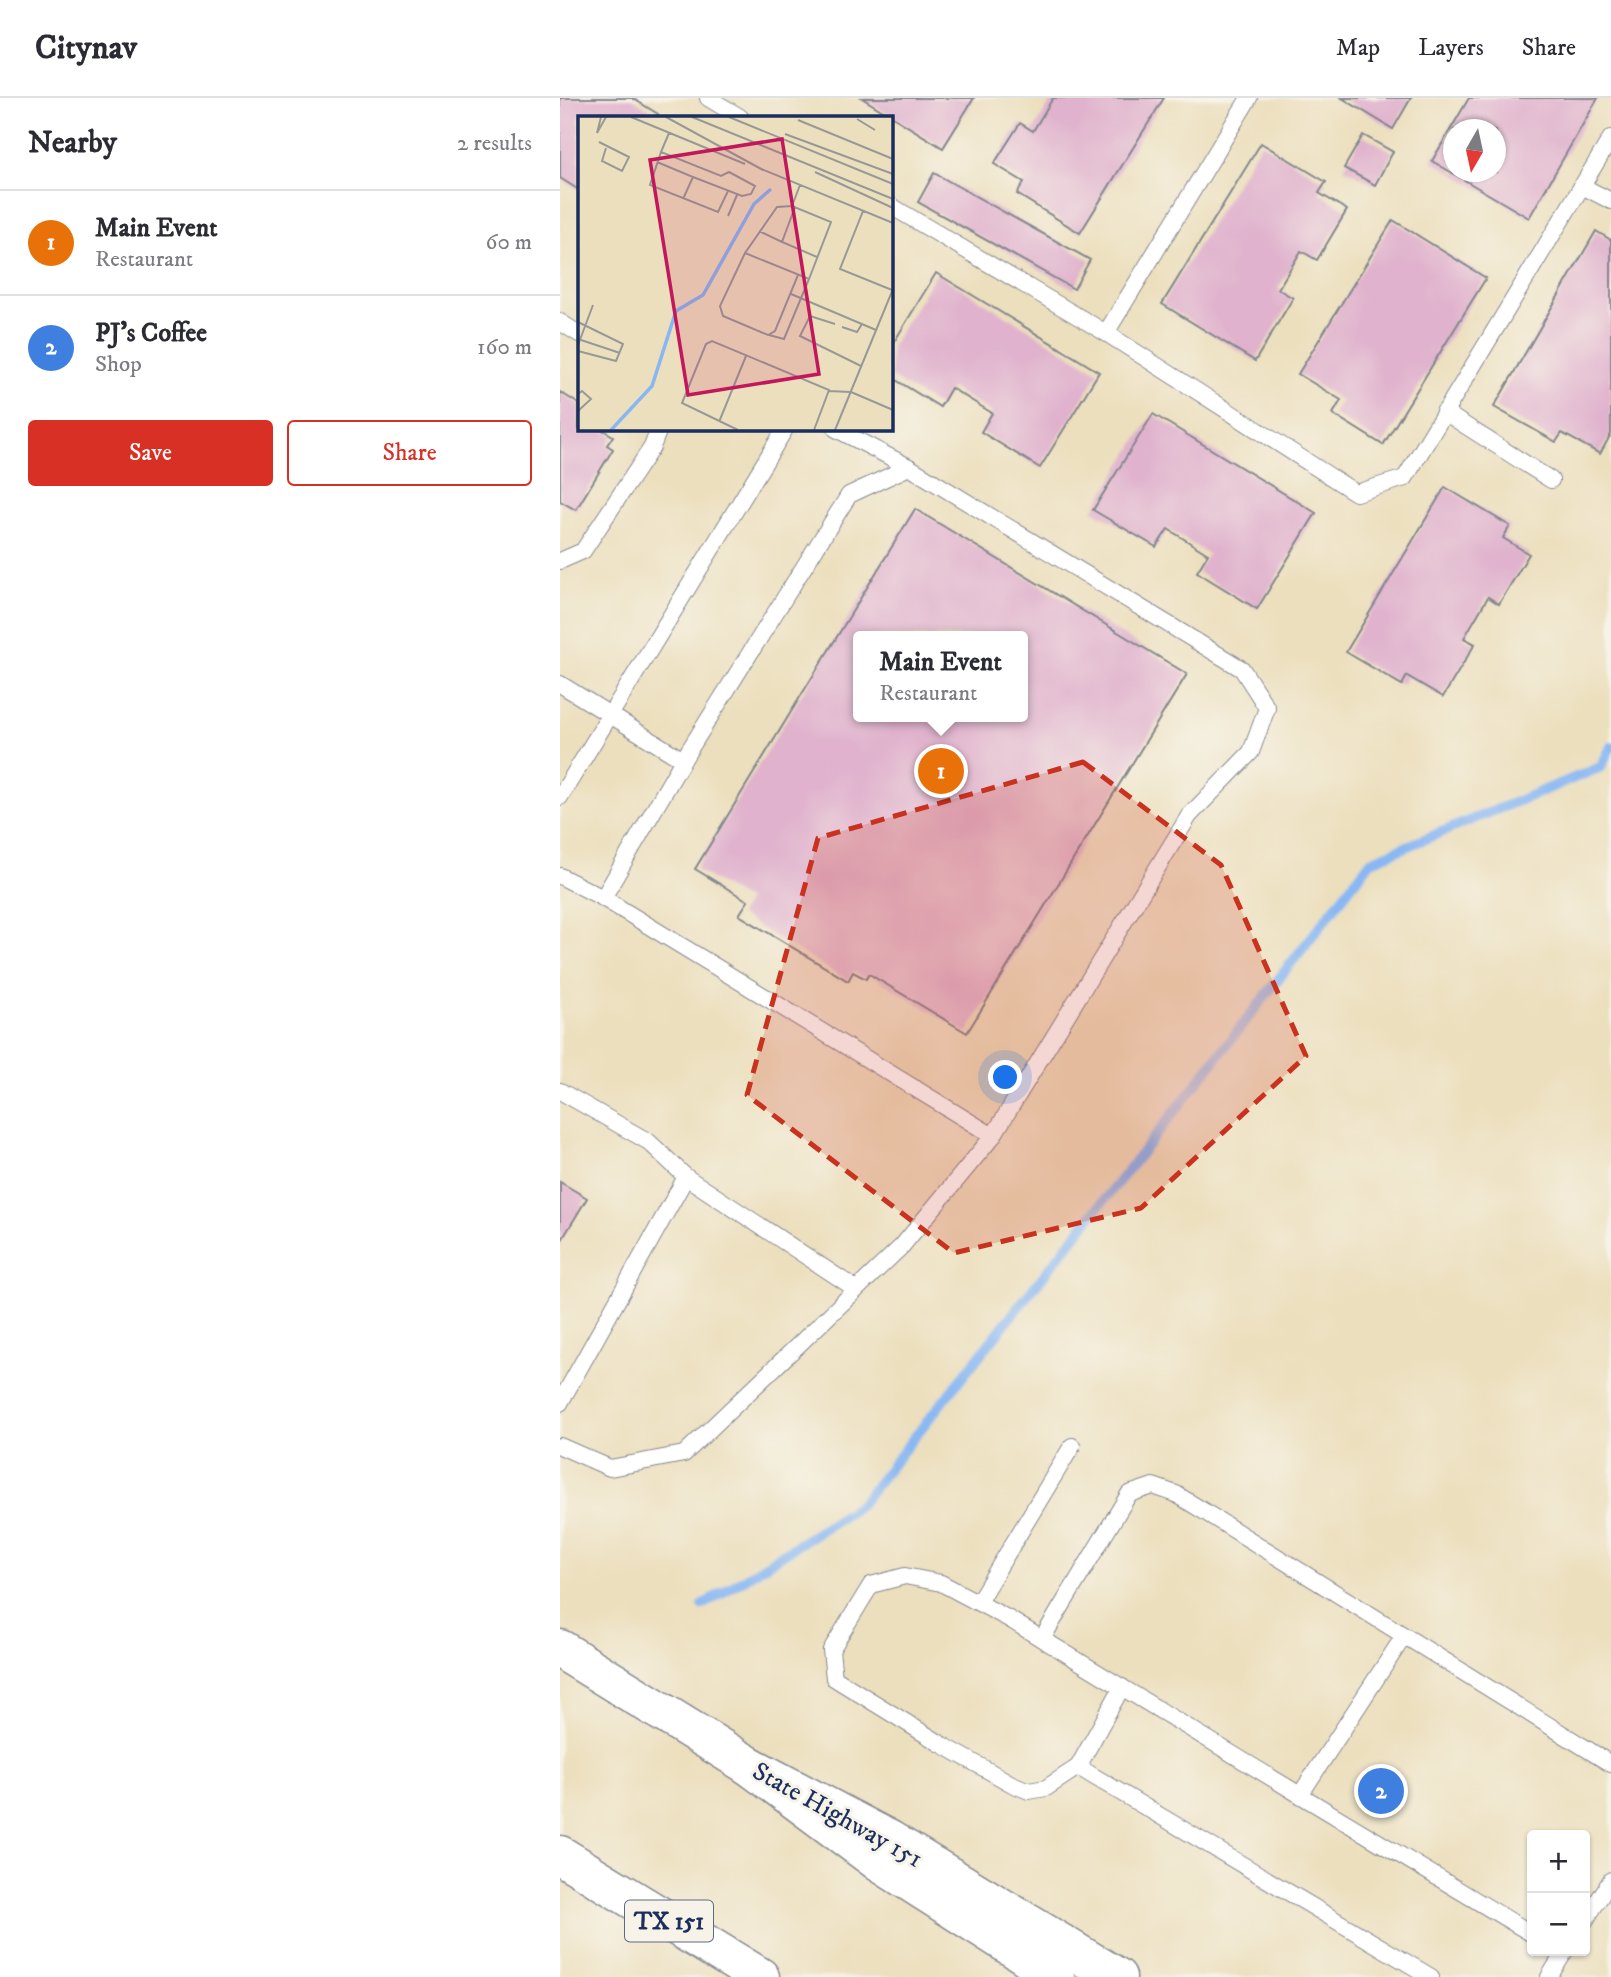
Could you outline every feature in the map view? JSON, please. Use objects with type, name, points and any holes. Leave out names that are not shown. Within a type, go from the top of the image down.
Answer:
[{"type":"main road","name":"State Highway 151","points":[[560,1649],[748,1765],[890,1840],[1117,1977]]},
{"type":"main road","points":[[748,1765],[880,1863],[1026,1955],[1055,1977]]},
{"type":"main road","name":"TX 151","points":[[566,1857],[760,1977]]},
{"type":"lane","points":[[708,98],[738,116]]},
{"type":"lane","points":[[1106,332],[1249,98]]},
{"type":"lane","points":[[892,207],[1106,332],[1356,493],[1405,478],[1611,138]]},
{"type":"lane","points":[[1581,186],[1611,201]]},
{"type":"lane","points":[[560,322],[578,333]]},
{"type":"lane","points":[[1444,412],[1551,480]]},
{"type":"lane","points":[[560,561],[583,551],[652,447],[659,430]]},
{"type":"lane","points":[[560,797],[784,430]]},
{"type":"lane","points":[[560,1447],[610,1468],[684,1454],[902,1246],[993,1136],[1189,816],[1251,752],[1267,708],[1242,669],[909,467],[837,430]]},
{"type":"lane","points":[[603,898],[683,760],[849,495],[909,467]]},
{"type":"lane","points":[[560,684],[683,760]]},
{"type":"lane","points":[[560,876],[603,898],[993,1136]]},
{"type":"lane","points":[[560,1091],[649,1142],[686,1177],[856,1289]]},
{"type":"lane","points":[[560,1403],[686,1177]]},
{"type":"lane","points":[[978,1602],[1072,1446]]},
{"type":"lane","points":[[1042,1639],[1129,1494],[1153,1486],[1176,1494],[1611,1765]]},
{"type":"lane","points":[[1122,1687],[1078,1767],[1046,1788],[1029,1791],[953,1751],[834,1678],[831,1650],[871,1586],[905,1576],[941,1583],[1042,1639],[1122,1687],[1300,1795],[1527,1931]]},
{"type":"lane","points":[[1300,1795],[1404,1636]]},
{"type":"lane","points":[[1078,1767],[1431,1977]]},
{"type":"lane","points":[[1590,1913],[1611,1880]]},
{"type":"lane","points":[[1549,1977],[1560,1956]]},
{"type":"highlighted area","points":[[1083,762],[1221,865],[1306,1056],[1141,1208],[954,1253],[747,1095],[818,838]]},
{"type":"building","points":[[560,98],[632,98],[658,114],[578,116],[578,189],[560,178]]},
{"type":"building","points":[[862,98],[974,98],[943,148]]},
{"type":"building","points":[[1053,98],[1164,98],[1080,233],[1017,194],[1024,182],[994,164],[1020,123],[1033,131]]},
{"type":"building","points":[[1342,98],[1411,98],[1393,129]]},
{"type":"building","points":[[1469,98],[1598,98],[1529,218],[1468,182],[1506,182],[1506,119],[1457,119]]},
{"type":"building","points":[[1363,135],[1393,152],[1375,185],[1344,168]]},
{"type":"building","points":[[1443,142],[1443,167],[1432,161]]},
{"type":"building","points":[[1261,143],[1326,182],[1319,193],[1347,210],[1317,260],[1301,251],[1278,289],[1293,298],[1255,361],[1162,304]]},
{"type":"building","points":[[934,173],[1090,260],[1074,289],[918,202]]},
{"type":"building","points":[[1393,220],[1486,278],[1383,445],[1333,414],[1341,400],[1298,374]]},
{"type":"building","points":[[1596,231],[1611,240],[1611,434],[1600,454],[1562,433],[1556,442],[1494,407]]},
{"type":"building","points":[[936,273],[1099,372],[1040,468],[981,432],[992,413],[951,388],[940,407],[892,378],[892,345]]},
{"type":"building","points":[[560,392],[578,403],[578,430],[603,430],[613,436],[607,445],[613,449],[576,510],[560,501]]},
{"type":"building","points":[[1153,414],[1316,513],[1257,609],[1197,572],[1208,554],[1168,529],[1156,547],[1093,510]]},
{"type":"building","points":[[1445,487],[1510,526],[1503,538],[1529,554],[1499,604],[1488,597],[1464,638],[1475,644],[1443,697],[1407,676],[1402,685],[1346,652]]},
{"type":"building","points":[[915,509],[1187,674],[967,1033],[869,974],[866,979],[853,972],[848,981],[739,915],[748,901],[695,869]]},
{"type":"building","points":[[560,1182],[587,1198],[560,1243]]},
{"type":"waterway","points":[[703,1605],[860,1505],[1371,861],[1601,767],[1611,747]]},
{"type":"place","name":"Main Event","points":[[941,771]]},
{"type":"place","name":"PJ's Coffee","points":[[1381,1791]]}]
